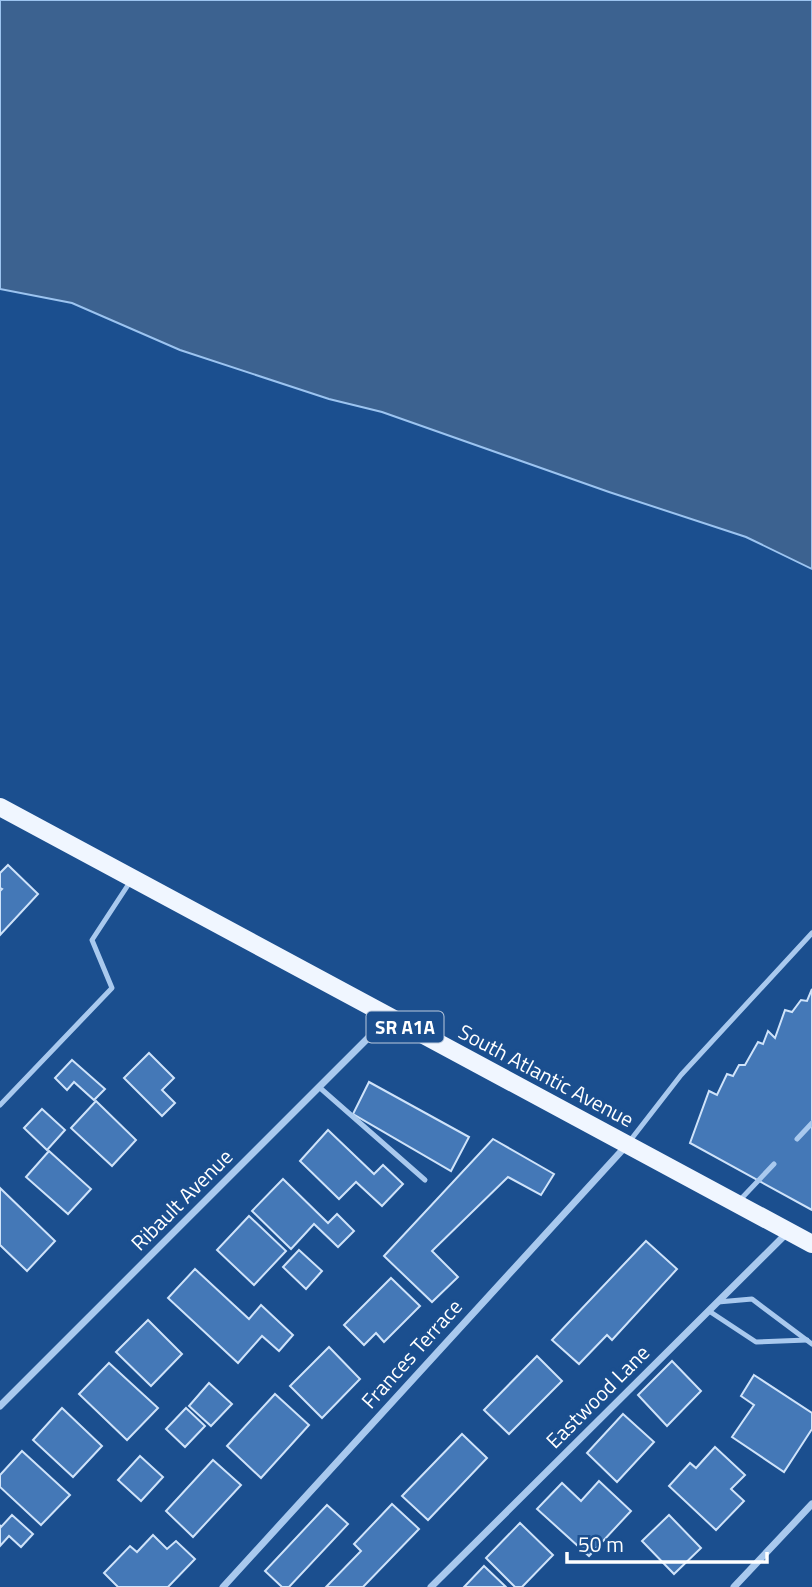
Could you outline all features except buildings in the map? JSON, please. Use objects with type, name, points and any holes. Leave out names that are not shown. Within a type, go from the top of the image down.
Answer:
[{"type":"main road","name":"South Atlantic Avenue","points":[[0,807],[812,1244]]},
{"type":"street","name":"Ribault Avenue","points":[[0,1406],[388,1018]]},
{"type":"street","name":"Frances Terrace","points":[[223,1587],[627,1145]]},
{"type":"street","name":"Eastwood Lane","points":[[431,1587],[789,1232]]},
{"type":"street","points":[[733,1587],[812,1504]]},
{"type":"lane","points":[[0,1105],[112,988],[92,940],[132,879]]},
{"type":"lane","points":[[627,1145],[681,1075],[812,933]]},
{"type":"lane","points":[[319,1087],[425,1180]]},
{"type":"lane","points":[[797,1139],[812,1123]]},
{"type":"lane","points":[[737,1204],[774,1164]]},
{"type":"lane","points":[[718,1302],[752,1299],[810,1342]]},
{"type":"lane","points":[[709,1311],[756,1342],[810,1342]]},
{"type":"water","points":[[0,0],[812,0],[812,569],[746,537],[382,412],[329,399],[180,350],[72,303],[0,289]]}]
